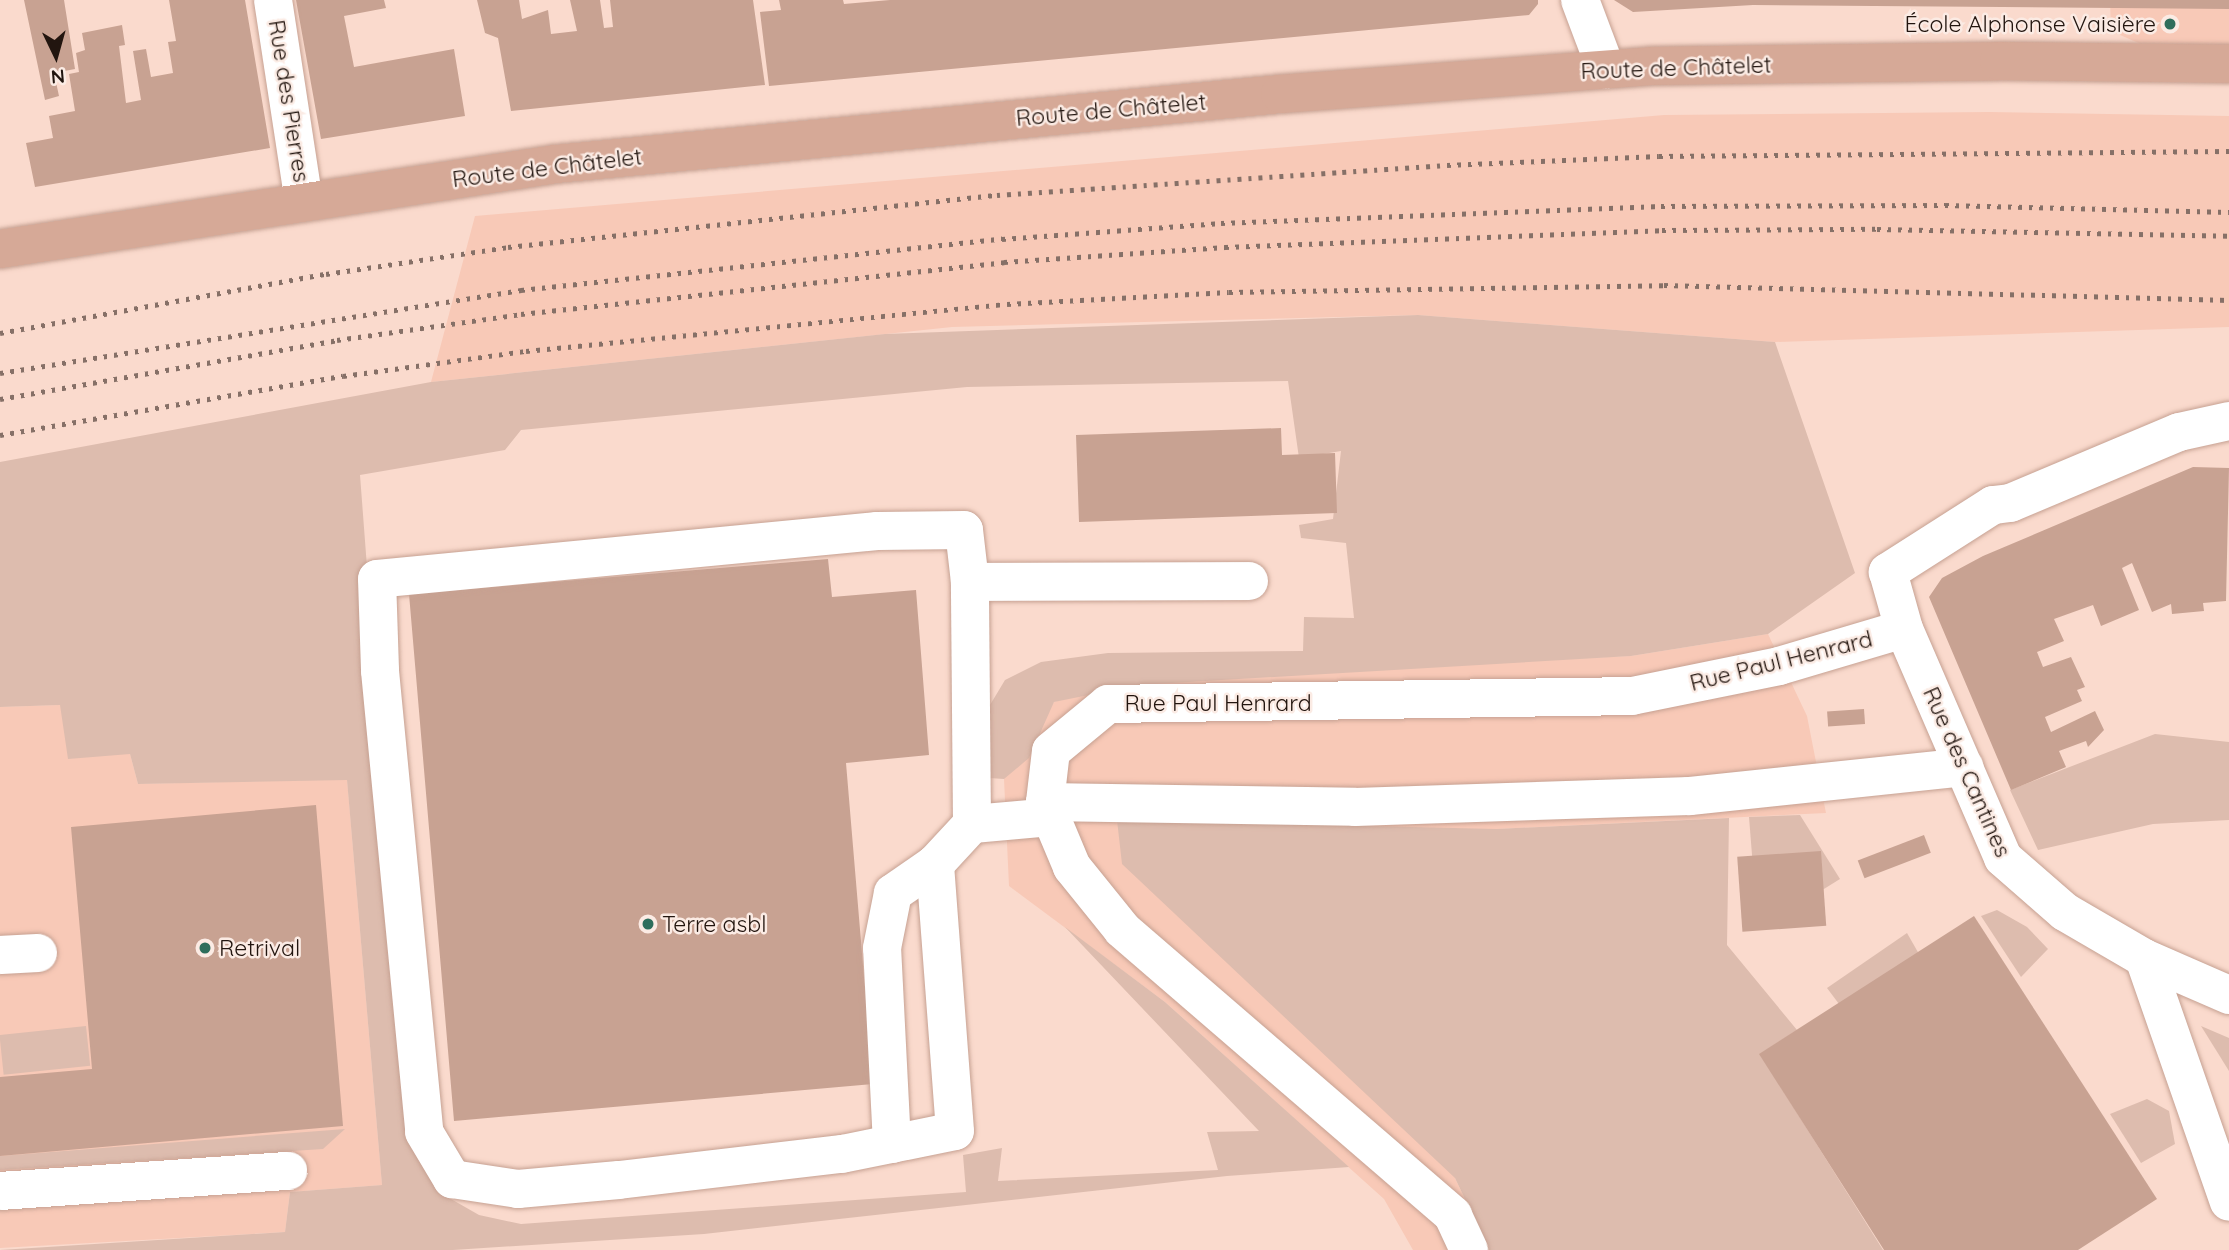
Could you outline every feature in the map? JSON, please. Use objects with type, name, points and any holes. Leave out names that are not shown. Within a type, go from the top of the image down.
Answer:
[{"type":"main road","name":"Route de Châtelet","points":[[0,248],[556,164],[1266,96],[1606,69],[1999,61],[2229,64]]},
{"type":"street","name":"Rue des Pierres","points":[[273,0],[304,202]]},
{"type":"street","points":[[1580,0],[1606,69]]},
{"type":"street","name":"Rue des Cantines","points":[[2229,421],[2179,432],[2010,503],[1993,505],[1888,572],[1904,629],[2003,858],[2020,877],[2065,912],[2144,958],[2229,995]]},
{"type":"street","points":[[935,864],[955,1132],[842,1154],[518,1189],[452,1179],[424,1132],[380,671],[377,579],[877,531],[964,530],[970,582],[972,824]]},
{"type":"street","points":[[970,582],[1249,581]]},
{"type":"street","name":"Rue Paul Henrard","points":[[1469,1250],[1453,1214],[1122,929],[1072,867],[1048,809],[1051,751],[1108,704],[1632,696],[1779,666],[1904,629]]},
{"type":"street","points":[[892,1144],[882,947],[893,892],[935,864],[972,824],[1048,809],[1355,807],[1690,796],[1964,767]]},
{"type":"street","points":[[0,955],[38,953]]},
{"type":"street","points":[[2144,958],[2225,1179]]},
{"type":"street","points":[[0,1191],[288,1171]]},
{"type":"shaded area","name":"École Alphonse Vaisière","points":[[2110,0],[2229,0],[2229,49],[2159,52],[2111,31]]},
{"type":"shaded area","points":[[1989,112],[2229,116],[2229,327],[1775,342],[1418,315],[952,327],[431,382],[475,216],[1664,115]]},
{"type":"shaded area","points":[[1418,315],[1775,342],[1855,573],[1768,634],[1631,656],[1138,685],[1054,702],[1029,758],[1004,779],[989,778],[987,710],[1005,680],[1041,662],[1108,653],[1303,651],[1304,617],[1354,618],[1346,543],[1301,538],[1299,525],[1333,519],[1341,451],[1299,458],[1288,381],[967,387],[521,430],[505,450],[360,475],[411,1147],[437,1191],[479,1215],[521,1224],[966,1192],[963,1155],[1002,1148],[998,1181],[1218,1170],[1207,1132],[1259,1131],[1065,927],[1165,1002],[1349,1167],[1227,1176],[704,1234],[453,1250],[0,1250],[285,1232],[290,1192],[382,1185],[347,780],[138,784],[130,754],[68,759],[60,705],[0,707],[0,462],[431,382],[885,334]]},
{"type":"shaded area","points":[[1768,634],[1807,716],[1826,813],[1496,829],[1455,1178],[1489,1250],[1413,1250],[1384,1199],[1165,1002],[1009,886],[1004,779],[1054,702],[1132,677],[1631,656]]},
{"type":"shaded area","points":[[60,705],[130,754],[138,784],[347,779],[382,1185],[290,1192],[285,1232],[0,1248],[0,707]]},
{"type":"shaded area","points":[[2155,734],[2229,742],[2229,820],[2153,824],[2038,850],[2010,790]]},
{"type":"shaded area","points":[[1800,815],[1840,879],[1758,930],[1749,817]]},
{"type":"shaded area","points":[[1729,818],[1727,945],[1797,1030],[1760,1054],[1883,1250],[1489,1250],[1455,1178],[1122,864],[1117,820],[1496,829]]},
{"type":"shaded area","points":[[1997,910],[2027,927],[2048,949],[2021,977],[1981,916]]},
{"type":"shaded area","points":[[1907,933],[1919,954],[1839,1004],[1827,988]]},
{"type":"shaded area","points":[[86,1026],[90,1066],[4,1075],[0,1035]]},
{"type":"shaded area","points":[[2201,1026],[2229,1038],[2229,1071]]},
{"type":"shaded area","points":[[2147,1099],[2169,1111],[2175,1144],[2141,1163],[2110,1114]]},
{"type":"shaded area","points":[[345,1129],[323,1149],[0,1170],[0,1156]]},
{"type":"building","points":[[24,0],[64,0],[75,69],[54,73],[59,96],[45,100]]},
{"type":"building","points":[[169,0],[245,0],[270,148],[35,187],[26,143],[53,138],[49,116],[75,111],[69,74],[79,72],[76,53],[85,50],[82,33],[122,25],[125,45],[119,46],[126,103],[141,100],[133,51],[146,49],[151,77],[173,73],[168,42],[176,41]]},
{"type":"building","points":[[296,0],[384,0],[386,8],[344,16],[354,67],[454,49],[465,116],[321,139]]},
{"type":"building","points":[[477,0],[519,0],[522,19],[548,10],[551,34],[577,31],[570,0],[600,0],[604,28],[613,27],[610,0],[753,0],[765,85],[511,111],[498,38],[485,33]]},
{"type":"building","points":[[779,0],[843,0],[844,4],[890,0],[1538,0],[1538,4],[1529,15],[769,86],[760,12],[781,10]]},
{"type":"building","points":[[1614,0],[2229,0],[2229,9],[1753,5],[1633,12]]},
{"type":"building","points":[[1281,428],[1282,455],[1335,453],[1337,513],[1079,522],[1076,435]]},
{"type":"building","points":[[2193,467],[2229,468],[2226,601],[2203,603],[2204,611],[2172,614],[2171,604],[2152,612],[2132,563],[2122,568],[2139,610],[2101,626],[2093,605],[2054,619],[2064,641],[2037,652],[2043,667],[2071,657],[2085,687],[2077,690],[2082,701],[2045,717],[2051,732],[2095,711],[2104,730],[2088,747],[2086,741],[2059,751],[2066,767],[2011,790],[1929,597],[1942,578],[1983,556]]},
{"type":"building","name":"Terre asbl","points":[[828,559],[832,597],[916,590],[929,755],[846,763],[873,1084],[454,1121],[409,594]]},
{"type":"building","points":[[1864,709],[1865,724],[1828,727],[1827,712]]},
{"type":"building","name":"Retrival","points":[[316,805],[343,1126],[0,1156],[0,1077],[92,1069],[71,827]]},
{"type":"building","points":[[1924,835],[1931,853],[1865,878],[1858,860]]},
{"type":"building","points":[[1821,851],[1826,926],[1742,932],[1737,857]]},
{"type":"building","points":[[1974,916],[2157,1199],[2078,1250],[1884,1250],[1759,1054]]},
{"type":"railway","points":[[0,333],[326,274],[508,247],[997,195],[1447,165],[1659,156],[2229,151]]},
{"type":"railway","points":[[0,373],[521,290],[1002,239],[1221,223],[1661,206],[1945,205],[2229,212]]},
{"type":"railway","points":[[0,399],[337,340],[521,314],[1004,262],[1225,247],[1662,230],[1877,229],[2229,236]]},
{"type":"railway","points":[[0,435],[343,376],[526,351],[1007,304],[1229,292],[1664,285],[2229,300]]},
{"type":"place","name":"École Alphonse Vaisière","points":[[2170,24]]},
{"type":"place","name":"Terre asbl","points":[[648,924]]},
{"type":"place","name":"Retrival","points":[[205,948]]}]
